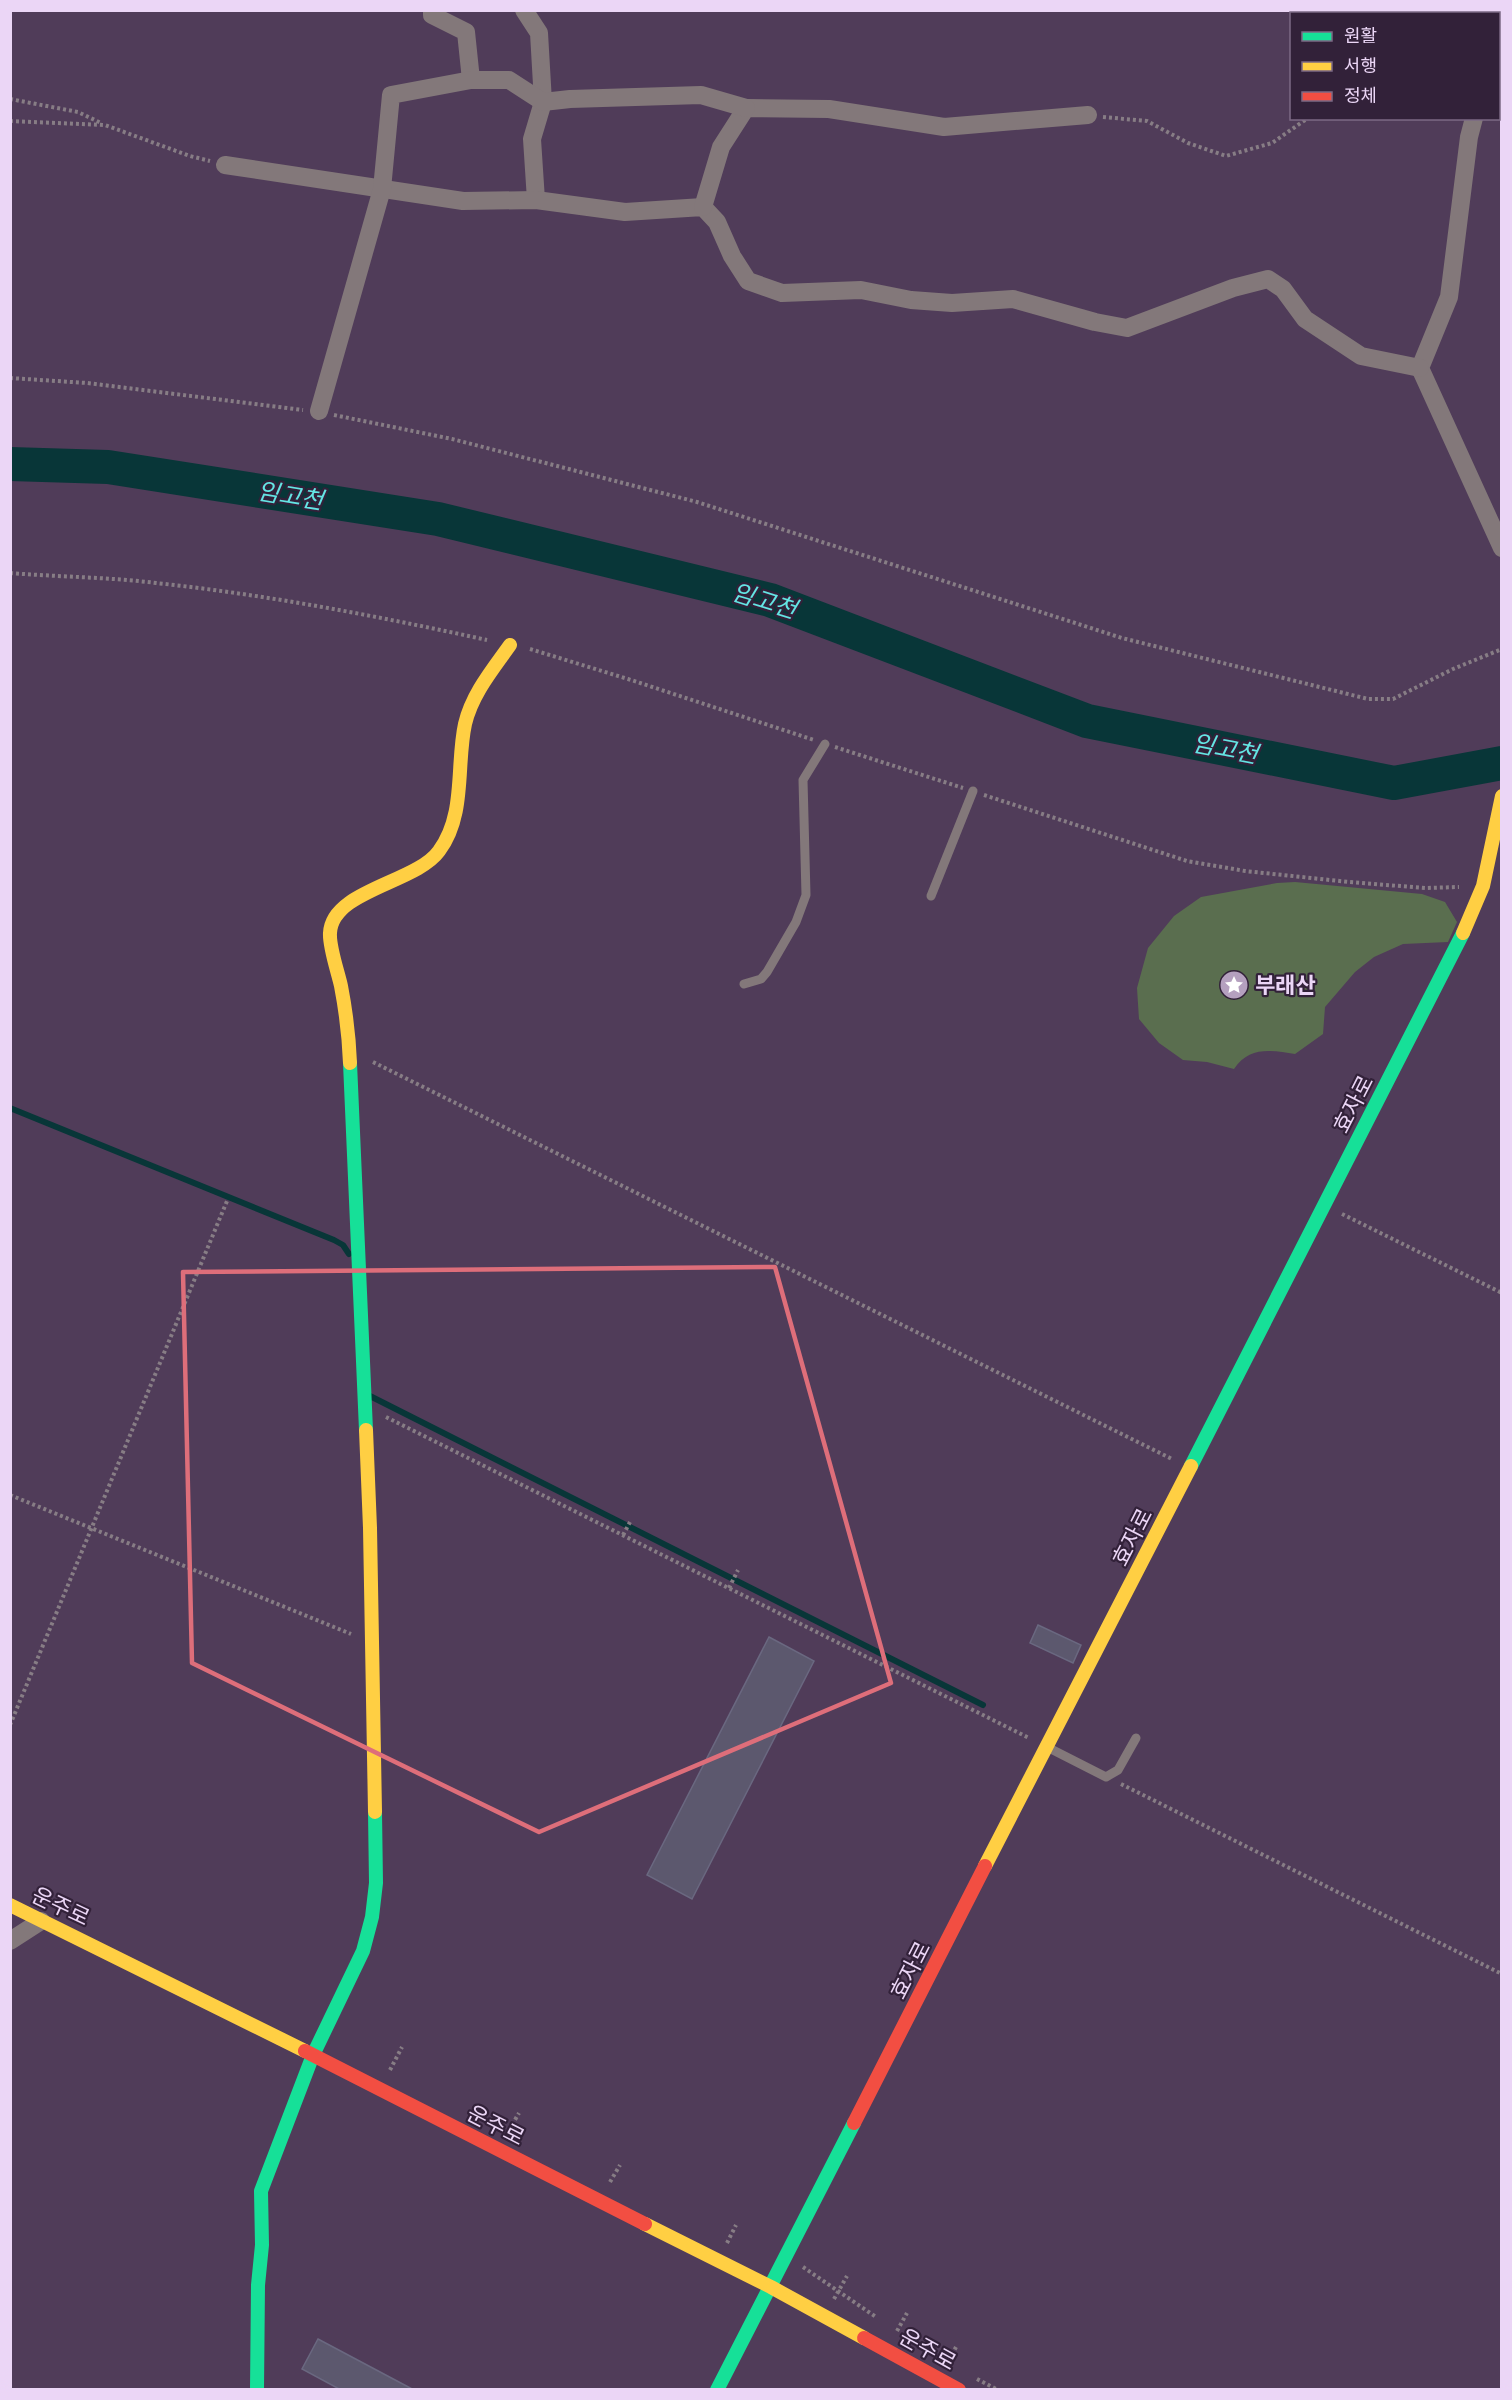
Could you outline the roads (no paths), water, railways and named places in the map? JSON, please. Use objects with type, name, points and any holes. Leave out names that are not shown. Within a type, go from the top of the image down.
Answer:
[{"type":"street","points":[[432,10],[432,15],[466,32],[471,80]]},
{"type":"street","points":[[524,10],[539,33],[543,102],[532,139],[536,200]]},
{"type":"street","points":[[319,411],[382,189],[391,95],[471,80],[509,80],[543,102],[570,99],[701,95],[746,108],[829,110],[944,127],[1088,115]]},
{"type":"street","points":[[703,207],[721,147],[746,108]]},
{"type":"street","points":[[1473,120],[1468,137],[1449,297],[1420,368],[1502,548]]},
{"type":"street","points":[[225,165],[463,201],[536,200],[625,212],[703,207]]},
{"type":"street","points":[[703,207],[717,222],[732,256],[748,280],[782,293],[861,290],[911,300],[952,303],[1013,299],[1095,322],[1128,328],[1233,288],[1268,279],[1283,289],[1305,319],[1361,356],[1420,368]]},
{"type":"street","points":[[257,2390],[261,2191],[313,2055],[363,1952],[372,1917],[376,1883],[372,1635],[350,1051],[347,1016],[330,933],[331,924],[346,906],[418,870],[436,856],[445,844],[459,803],[462,739],[467,714],[510,645]]},
{"type":"street","name":"효자로","points":[[717,2390],[1191,1469],[1460,940],[1483,886],[1502,796]]},
{"type":"street","name":"운주로","points":[[10,1905],[84,1940],[771,2287],[959,2390]]},
{"type":"street","points":[[10,1941],[41,1921]]},
{"type":"lane","points":[[744,984],[761,979],[767,972],[796,922],[802,905],[806,881],[803,780],[825,744]]},
{"type":"lane","points":[[931,896],[973,791]]},
{"type":"lane","points":[[1048,1748],[1107,1777],[1118,1770],[1136,1738]]},
{"type":"waterway","name":"임고천","points":[[10,464],[108,467],[438,519],[770,600],[1087,721],[1394,783],[1502,763]]},
{"type":"waterway","points":[[10,1108],[334,1240],[343,1245],[349,1254]]},
{"type":"waterway","points":[[370,1396],[983,1705]]},
{"type":"place","name":"부래산","points":[[1234,985]]}]
